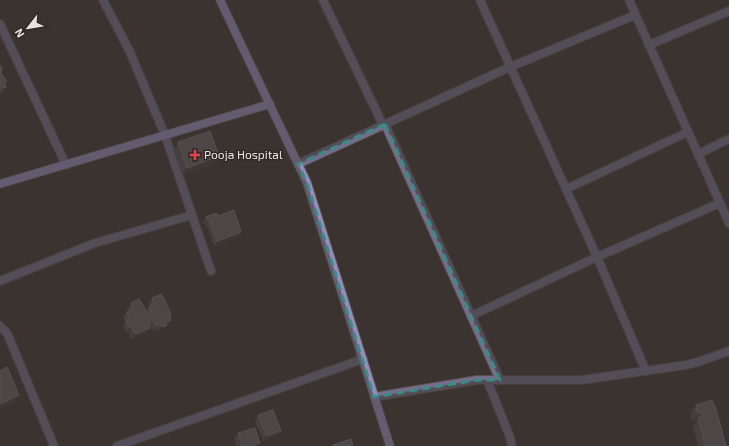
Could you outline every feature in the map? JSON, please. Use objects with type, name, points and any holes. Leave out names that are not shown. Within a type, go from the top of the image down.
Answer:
[{"type":"street","points":[[103,0],[129,50],[165,135],[211,271]]},
{"type":"street","points":[[220,0],[307,183],[390,446]]},
{"type":"street","points":[[324,0],[384,125],[500,380]]},
{"type":"street","points":[[480,0],[597,257],[646,371]]},
{"type":"street","points":[[629,0],[729,223]]},
{"type":"street","points":[[649,45],[729,11]]},
{"type":"street","points":[[298,164],[510,66],[635,15]]},
{"type":"street","points":[[0,24],[66,164]]},
{"type":"street","points":[[0,184],[270,104]]},
{"type":"street","points":[[566,189],[688,132]]},
{"type":"street","points":[[698,154],[729,139]]},
{"type":"street","points":[[471,316],[597,257],[720,203]]},
{"type":"street","points":[[0,282],[95,243],[192,215]]},
{"type":"street","points":[[0,326],[7,332],[54,446]]},
{"type":"street","points":[[374,397],[487,380],[567,381],[646,371],[698,362],[729,351]]},
{"type":"street","points":[[117,446],[363,359]]},
{"type":"street","points":[[487,380],[510,437],[512,446]]},
{"type":"highlighted area","points":[[385,124],[500,380],[477,380],[374,397],[307,183],[298,164]]},
{"type":"building","points":[[0,65],[2,67],[1,73],[7,81],[4,83],[6,87],[4,88],[2,86],[0,87]]},
{"type":"building","points":[[210,131],[219,156],[187,168],[178,142]]},
{"type":"building","points":[[234,210],[241,232],[217,241],[209,219],[208,220],[206,217],[216,213],[218,216]]},
{"type":"building","points":[[162,294],[170,312],[171,320],[165,323],[167,325],[165,326],[161,326],[160,324],[156,326],[153,319],[151,320],[149,306],[154,303],[152,298]]},
{"type":"building","points":[[139,299],[150,322],[150,328],[135,334],[132,326],[129,328],[126,320],[129,318],[127,312],[133,310],[131,303]]},
{"type":"building","points":[[7,367],[19,395],[0,404],[0,371]]},
{"type":"building","points":[[712,400],[716,409],[726,446],[706,446],[698,419],[703,416],[701,412],[698,413],[696,409],[698,408],[696,405]]},
{"type":"building","points":[[273,410],[281,431],[267,436],[258,415]]},
{"type":"building","points":[[255,428],[260,443],[250,446],[242,446],[238,433]]},
{"type":"building","points":[[351,439],[353,446],[333,446],[333,445]]},
{"type":"place","name":"Pooja Hospital","points":[[195,155]]}]
